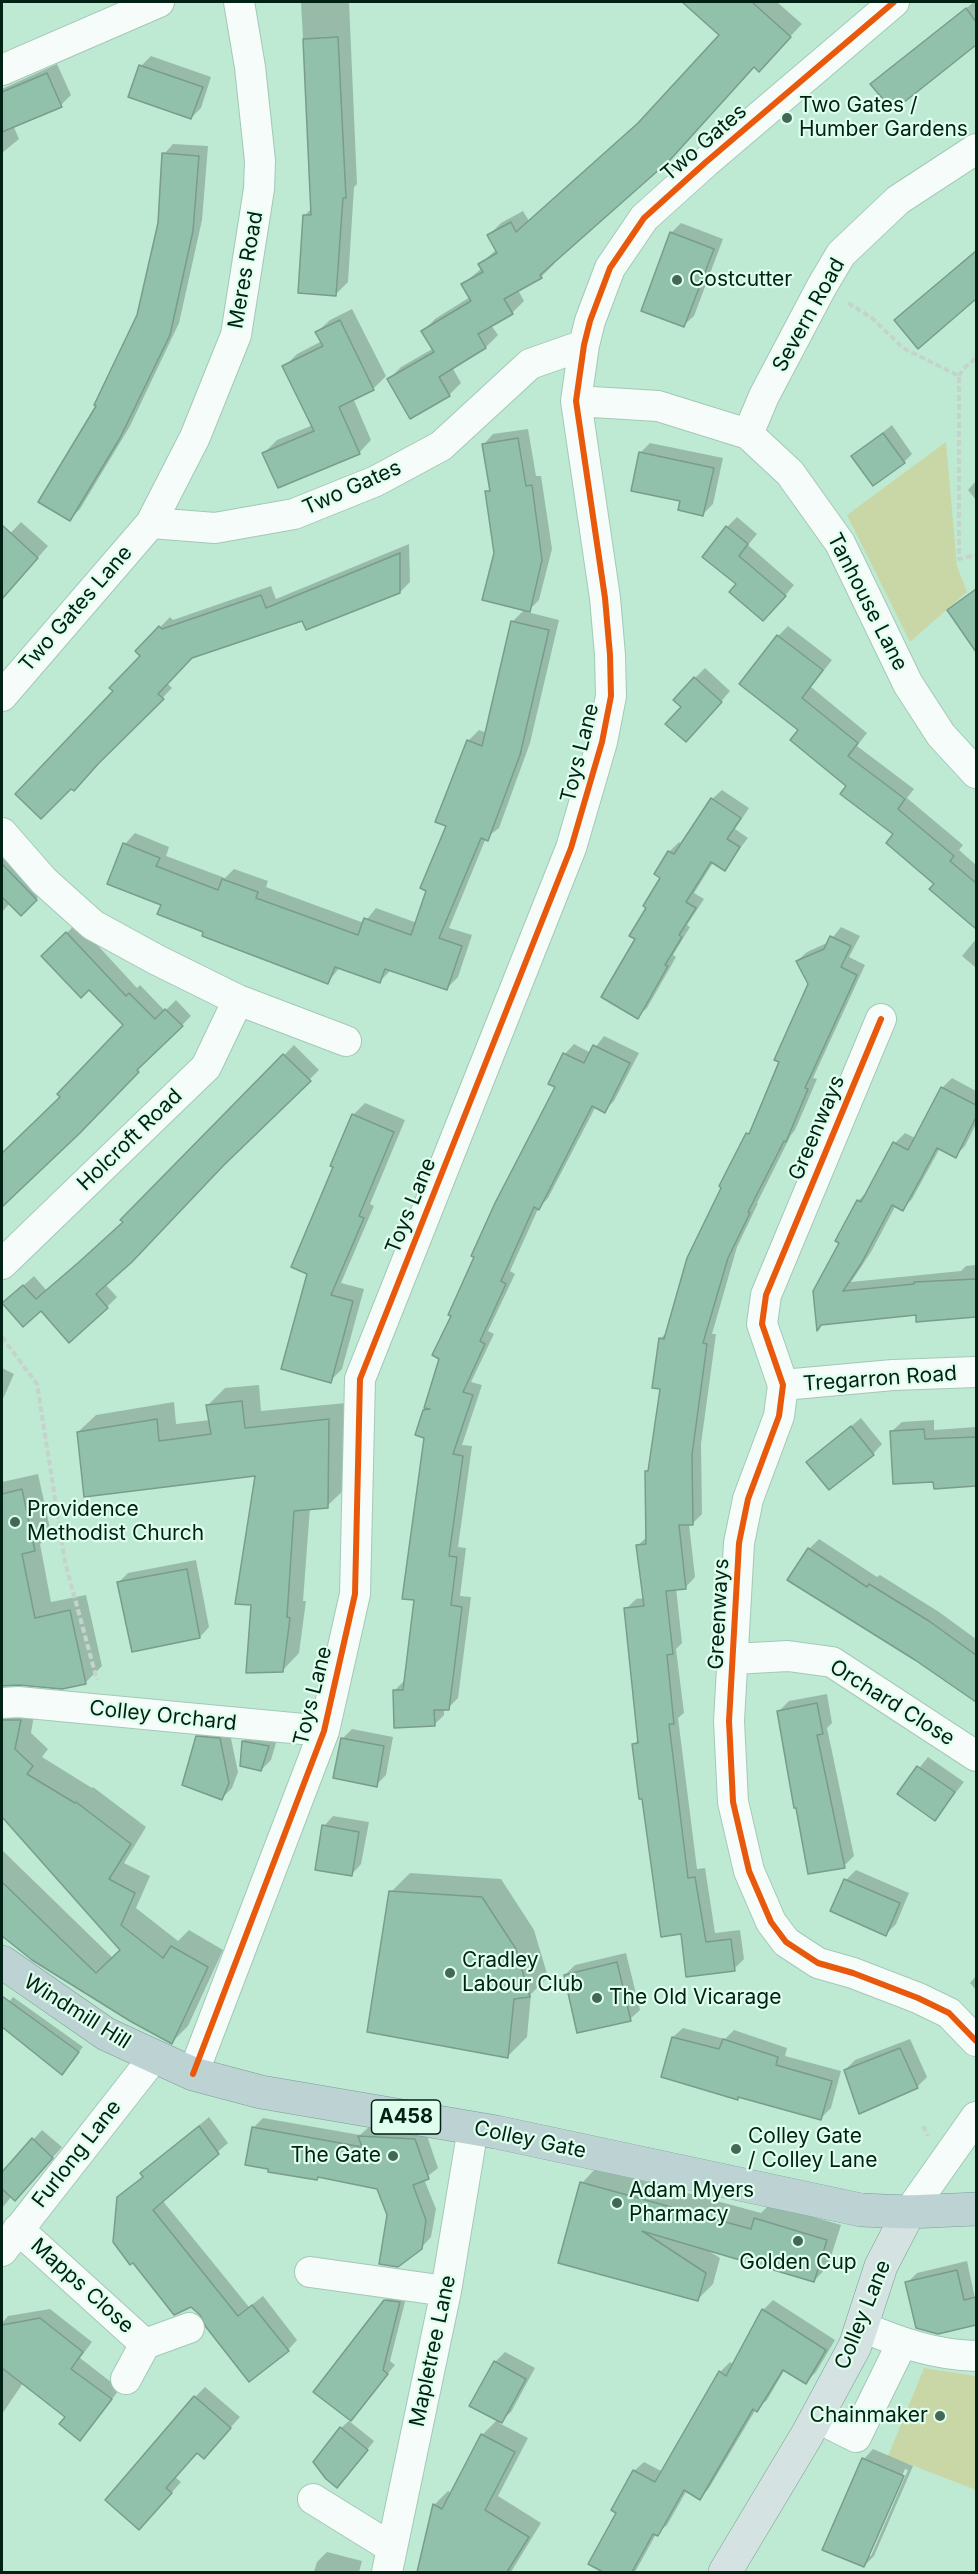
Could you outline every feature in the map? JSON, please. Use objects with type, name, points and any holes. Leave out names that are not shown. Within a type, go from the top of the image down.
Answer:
[{"type":"highway","name":"Windmill Hill","points":[[2,1962],[106,2034],[154,2057]]},
{"type":"highway","name":"Colley Gate","points":[[154,2057],[193,2074],[261,2092],[473,2128],[861,2210],[909,2212]]},
{"type":"highway","name":"A458","points":[[909,2212],[974,2216]]},
{"type":"main road","name":"Colley Lane","points":[[731,2570],[816,2417],[863,2326],[881,2266],[909,2212]]},
{"type":"street","points":[[2,69],[159,2]]},
{"type":"street","name":"Meres Road","points":[[151,523],[195,437],[236,335],[259,189],[260,161],[250,67],[238,2]]},
{"type":"street","name":"Two Gates","points":[[151,523],[215,528],[294,514],[376,481],[441,446],[530,364],[584,345],[610,268],[644,218],[706,162],[894,2]]},
{"type":"street","name":"Severn Road","points":[[748,434],[764,396],[841,254],[898,200],[976,149]]},
{"type":"street","name":"Toys Lane","points":[[193,2074],[324,1731],[355,1593],[360,1379],[571,848],[602,742],[611,696],[610,655],[605,598],[576,401],[584,345]]},
{"type":"street","name":"Tanhouse Lane","points":[[576,401],[658,406],[748,434],[790,473],[840,543],[909,684],[941,735],[976,773]]},
{"type":"street","name":"Two Gates Lane","points":[[2,696],[151,523]]},
{"type":"street","points":[[2,833],[44,881],[93,925],[238,1000],[346,1041]]},
{"type":"street","name":"Holcroft Road","points":[[2,1264],[206,1067],[238,1000]]},
{"type":"street","name":"Greenways","points":[[881,1019],[766,1294],[762,1324],[783,1385],[779,1416],[748,1499],[740,1543],[729,1720],[733,1802],[748,1871],[771,1922],[786,1942],[818,1963],[853,1973],[918,1998],[949,2013],[976,2041]]},
{"type":"street","name":"Tregarron Road","points":[[783,1385],[893,1375],[976,1372]]},
{"type":"street","name":"Orchard Close","points":[[733,1659],[788,1656],[832,1662],[976,1756]]},
{"type":"street","name":"Colley Orchard","points":[[2,1703],[18,1702],[324,1731]]},
{"type":"street","name":"Furlong Lane","points":[[10,2240],[154,2057]]},
{"type":"street","points":[[909,2212],[976,2117]]},
{"type":"street","name":"Mapletree Lane","points":[[389,2560],[446,2291],[473,2128]]},
{"type":"street","name":"Mapps Close","points":[[10,2240],[145,2344]]},
{"type":"street","points":[[310,2272],[446,2291]]},
{"type":"street","points":[[863,2326],[903,2343],[954,2355],[976,2356]]},
{"type":"street","name":"Mapps Close","points":[[126,2379],[145,2344],[189,2328]]},
{"type":"street","points":[[816,2417],[856,2437],[903,2343]]},
{"type":"street","points":[[313,2499],[389,2560]]},
{"type":"path","points":[[872,318],[903,348],[959,376]]},
{"type":"path","points":[[976,358],[963,369],[959,376],[959,559],[976,555]]},
{"type":"path","points":[[2,1337],[37,1384],[65,1562],[105,1710]]},
{"type":"green space","points":[[946,442],[957,566],[967,592],[910,642],[847,515]]},
{"type":"green space","name":"Chainmaker","points":[[924,2368],[976,2376],[976,2490],[888,2456]]},
{"type":"building","points":[[682,2],[752,2],[791,37],[759,72],[754,67],[670,160],[540,275],[542,278],[504,299],[513,314],[478,334],[486,348],[439,377],[450,396],[410,419],[387,379],[434,352],[421,331],[471,301],[461,284],[483,272],[478,264],[497,253],[487,235],[511,222],[516,232],[638,123],[719,35]]},
{"type":"building","points":[[966,8],[976,22],[976,45],[893,111],[870,84]]},
{"type":"building","points":[[338,37],[346,198],[343,198],[336,296],[298,293],[303,215],[311,215],[303,39]]},
{"type":"building","points":[[139,65],[203,87],[191,119],[128,97]]},
{"type":"building","points":[[47,73],[62,107],[2,132],[2,92]]},
{"type":"building","points":[[162,153],[199,156],[193,231],[170,335],[120,438],[70,521],[38,502],[96,406],[94,405],[137,315],[158,223]]},
{"type":"building","name":"Costcutter","points":[[670,232],[714,249],[684,327],[641,311]]},
{"type":"building","points":[[976,251],[976,299],[918,349],[894,320]]},
{"type":"building","points":[[340,320],[374,390],[339,407],[360,454],[278,488],[262,453],[314,431],[282,366],[323,346],[315,332]]},
{"type":"building","points":[[883,433],[905,463],[873,486],[851,456]]},
{"type":"building","points":[[518,438],[526,486],[532,485],[542,560],[530,612],[482,600],[494,553],[485,491],[490,491],[482,444]]},
{"type":"building","points":[[639,452],[714,468],[703,516],[678,510],[680,501],[631,491]]},
{"type":"building","points":[[2,525],[38,558],[2,599]]},
{"type":"building","points":[[726,526],[748,544],[739,556],[786,596],[763,621],[729,592],[736,584],[702,557]]},
{"type":"building","points":[[400,553],[400,593],[306,630],[302,621],[192,658],[158,694],[164,699],[74,791],[71,789],[41,819],[15,794],[113,691],[109,688],[140,656],[135,651],[159,626],[162,629],[261,595],[266,608]]},
{"type":"building","points":[[976,589],[976,652],[947,610]]},
{"type":"building","points":[[511,621],[549,630],[520,755],[488,841],[481,838],[439,938],[462,946],[447,990],[385,969],[380,983],[335,967],[328,984],[202,936],[203,932],[157,914],[161,905],[107,884],[123,843],[160,858],[156,866],[218,890],[222,879],[258,892],[256,898],[358,935],[364,918],[411,935],[426,891],[420,888],[446,826],[435,822],[467,740],[482,746]]},
{"type":"building","points":[[777,635],[823,670],[802,698],[858,743],[848,756],[905,799],[898,809],[954,856],[950,861],[976,883],[976,929],[929,889],[934,884],[886,843],[893,834],[840,794],[846,786],[790,740],[798,730],[739,684]]},
{"type":"building","points":[[694,677],[722,702],[686,742],[665,724],[681,707],[673,700]]},
{"type":"building","points":[[711,798],[741,818],[727,839],[740,847],[725,871],[711,862],[686,902],[696,908],[679,935],[682,937],[665,965],[668,966],[638,1019],[601,997],[635,939],[629,936],[660,878],[654,874],[668,851],[674,854]]},
{"type":"building","points":[[2,864],[37,900],[21,916],[2,897]]},
{"type":"building","points":[[66,932],[126,996],[129,993],[155,1019],[165,1009],[183,1026],[137,1070],[139,1072],[80,1133],[2,1207],[2,1153],[60,1097],[57,1094],[123,1025],[89,990],[81,998],[41,956]]},
{"type":"building","points":[[830,936],[851,946],[841,967],[857,975],[805,1088],[808,1089],[786,1142],[784,1141],[748,1212],[750,1213],[728,1258],[703,1343],[707,1344],[692,1455],[693,1525],[679,1525],[686,1589],[666,1591],[673,1654],[667,1655],[674,1724],[669,1724],[688,1878],[695,1877],[706,1942],[731,1939],[735,1971],[686,1977],[681,1934],[661,1937],[632,1744],[638,1743],[624,1608],[644,1606],[636,1545],[646,1544],[645,1471],[648,1471],[660,1389],[652,1388],[659,1338],[664,1339],[687,1258],[721,1188],[719,1186],[746,1133],[749,1134],[779,1062],[774,1060],[808,984],[796,961],[824,949]]},
{"type":"building","points":[[593,1045],[630,1063],[605,1113],[592,1106],[539,1210],[534,1207],[501,1281],[506,1284],[480,1341],[485,1344],[463,1392],[473,1395],[453,1454],[463,1456],[449,1556],[457,1557],[451,1605],[462,1607],[449,1710],[434,1710],[435,1726],[394,1728],[393,1690],[403,1690],[414,1600],[402,1599],[424,1438],[415,1435],[423,1410],[430,1409],[424,1408],[439,1359],[432,1355],[451,1316],[448,1315],[495,1203],[555,1087],[548,1084],[563,1053],[584,1063]]},
{"type":"building","points":[[283,1054],[311,1081],[223,1166],[132,1262],[96,1294],[108,1308],[69,1343],[41,1311],[23,1327],[2,1303],[23,1285],[36,1299],[79,1262],[123,1222],[120,1220]]},
{"type":"building","points":[[941,1087],[976,1105],[976,1117],[956,1158],[937,1148],[903,1211],[892,1205],[861,1264],[843,1291],[914,1284],[914,1282],[976,1279],[976,1317],[916,1322],[916,1315],[821,1325],[817,1331],[813,1291],[839,1243],[835,1241],[857,1200],[861,1202],[893,1142],[908,1150]]},
{"type":"building","points":[[352,1114],[394,1132],[359,1216],[364,1218],[331,1295],[353,1301],[331,1383],[281,1369],[307,1274],[291,1267],[333,1167],[330,1166]]},
{"type":"building","points":[[242,1401],[245,1428],[329,1419],[328,1508],[294,1511],[287,1617],[290,1618],[283,1672],[246,1673],[251,1605],[235,1604],[255,1476],[84,1497],[77,1432],[157,1419],[159,1441],[211,1434],[206,1405]]},
{"type":"building","points":[[851,1426],[874,1455],[829,1490],[806,1462]]},
{"type":"building","points":[[924,1429],[925,1439],[976,1437],[976,1486],[934,1489],[933,1482],[893,1484],[890,1431]]},
{"type":"building","points":[[22,1489],[35,1551],[22,1554],[35,1618],[70,1610],[86,1684],[62,1689],[19,1685],[2,1686],[2,1494]]},
{"type":"building","points":[[808,1548],[867,1587],[869,1584],[929,1621],[976,1655],[976,1702],[915,1660],[787,1580]]},
{"type":"building","points":[[187,1569],[200,1638],[132,1652],[117,1582]]},
{"type":"building","points":[[817,1703],[823,1734],[817,1735],[845,1868],[808,1874],[777,1711]]},
{"type":"building","points":[[2,1720],[21,1720],[15,1749],[33,1766],[27,1774],[76,1802],[131,1844],[109,1879],[135,1893],[121,1925],[163,1958],[171,1946],[208,1967],[172,2044],[130,2021],[32,1960],[2,1936],[2,1882],[96,1973],[120,1950],[2,1817]]},
{"type":"building","points":[[196,1736],[220,1738],[229,1783],[222,1800],[182,1785]]},
{"type":"building","points":[[341,1738],[384,1746],[377,1787],[333,1778]]},
{"type":"building","points":[[242,1741],[269,1746],[261,1771],[240,1766]]},
{"type":"building","points":[[917,1766],[955,1792],[935,1821],[897,1794]]},
{"type":"building","points":[[322,1825],[359,1832],[352,1876],[315,1870]]},
{"type":"building","points":[[844,1879],[900,1903],[886,1936],[830,1911]]},
{"type":"building","name":"Cradley Labour Club","points":[[389,1891],[482,1897],[516,1949],[530,1997],[514,1999],[508,2058],[367,2032]]},
{"type":"building","name":"The Old Vicarage","points":[[617,1962],[631,2021],[577,2033],[564,1975]]},
{"type":"building","points":[[2,1996],[79,2052],[62,2075],[2,2027]]},
{"type":"building","points":[[672,2037],[719,2049],[723,2039],[778,2057],[776,2065],[832,2081],[821,2120],[738,2097],[738,2100],[661,2077]]},
{"type":"building","points":[[900,2048],[918,2088],[859,2114],[844,2070]]},
{"type":"building","points":[[199,2126],[219,2154],[153,2210],[238,2316],[252,2305],[289,2351],[249,2382],[206,2327],[200,2315],[191,2307],[174,2315],[133,2263],[130,2265],[113,2242],[117,2197],[143,2177],[140,2173]]},
{"type":"building","points":[[252,2127],[362,2147],[358,2136],[415,2139],[429,2179],[413,2185],[426,2220],[422,2249],[398,2267],[379,2264],[387,2215],[377,2189],[318,2177],[317,2180],[268,2172],[268,2169],[245,2165]]},
{"type":"building","points":[[32,2138],[53,2158],[15,2201],[2,2189],[2,2172]]},
{"type":"building","points":[[580,2182],[751,2229],[754,2218],[827,2240],[814,2282],[642,2231],[706,2273],[698,2301],[558,2263]]},
{"type":"building","points":[[957,2270],[964,2300],[976,2297],[976,2325],[938,2334],[916,2328],[905,2282]]},
{"type":"building","points":[[384,2300],[400,2302],[383,2370],[388,2374],[351,2421],[313,2392]]},
{"type":"building","points":[[762,2309],[826,2350],[806,2384],[783,2370],[757,2412],[753,2409],[700,2500],[684,2490],[658,2536],[653,2534],[632,2572],[603,2572],[588,2564],[616,2513],[611,2510],[633,2470],[655,2482],[719,2371],[726,2376]]},
{"type":"building","points":[[40,2318],[83,2352],[71,2369],[112,2399],[80,2441],[59,2424],[65,2417],[2,2368],[2,2325]]},
{"type":"building","points":[[494,2361],[526,2379],[502,2423],[469,2406]]},
{"type":"building","points":[[194,2396],[231,2428],[204,2459],[197,2453],[166,2488],[172,2493],[139,2530],[105,2500]]},
{"type":"building","points":[[340,2427],[368,2450],[337,2488],[326,2479],[313,2462]]},
{"type":"building","points":[[481,2434],[515,2452],[485,2510],[529,2537],[507,2572],[417,2572],[433,2504],[442,2509]]},
{"type":"building","points":[[862,2458],[904,2476],[864,2567],[822,2550]]},
{"type":"cycle path","points":[[193,2074],[324,1731],[355,1594],[360,1379],[571,848],[602,742],[611,696],[610,655],[605,598],[576,401],[590,321],[610,268],[644,218],[706,162],[894,2]]},
{"type":"cycle path","points":[[881,1019],[766,1295],[762,1324],[783,1385],[779,1416],[748,1499],[739,1543],[729,1721],[733,1802],[749,1871],[771,1922],[786,1942],[818,1963],[853,1973],[918,1998],[949,2013],[976,2041]]},
{"type":"place","name":"Two Gates / Humber Gardens","points":[[787,118]]},
{"type":"place","name":"Costcutter","points":[[677,280]]},
{"type":"place","name":"Providence Methodist Church","points":[[15,1522]]},
{"type":"place","name":"Cradley Labour Club","points":[[450,1973]]},
{"type":"place","name":"The Old Vicarage","points":[[597,1998]]},
{"type":"place","name":"Colley Gate / Colley Lane","points":[[736,2149]]},
{"type":"place","name":"The Gate","points":[[393,2156]]},
{"type":"place","name":"Adam Myers Pharmacy","points":[[617,2203]]},
{"type":"place","name":"Golden Cup","points":[[798,2241]]},
{"type":"place","name":"Chainmaker","points":[[940,2416]]}]
